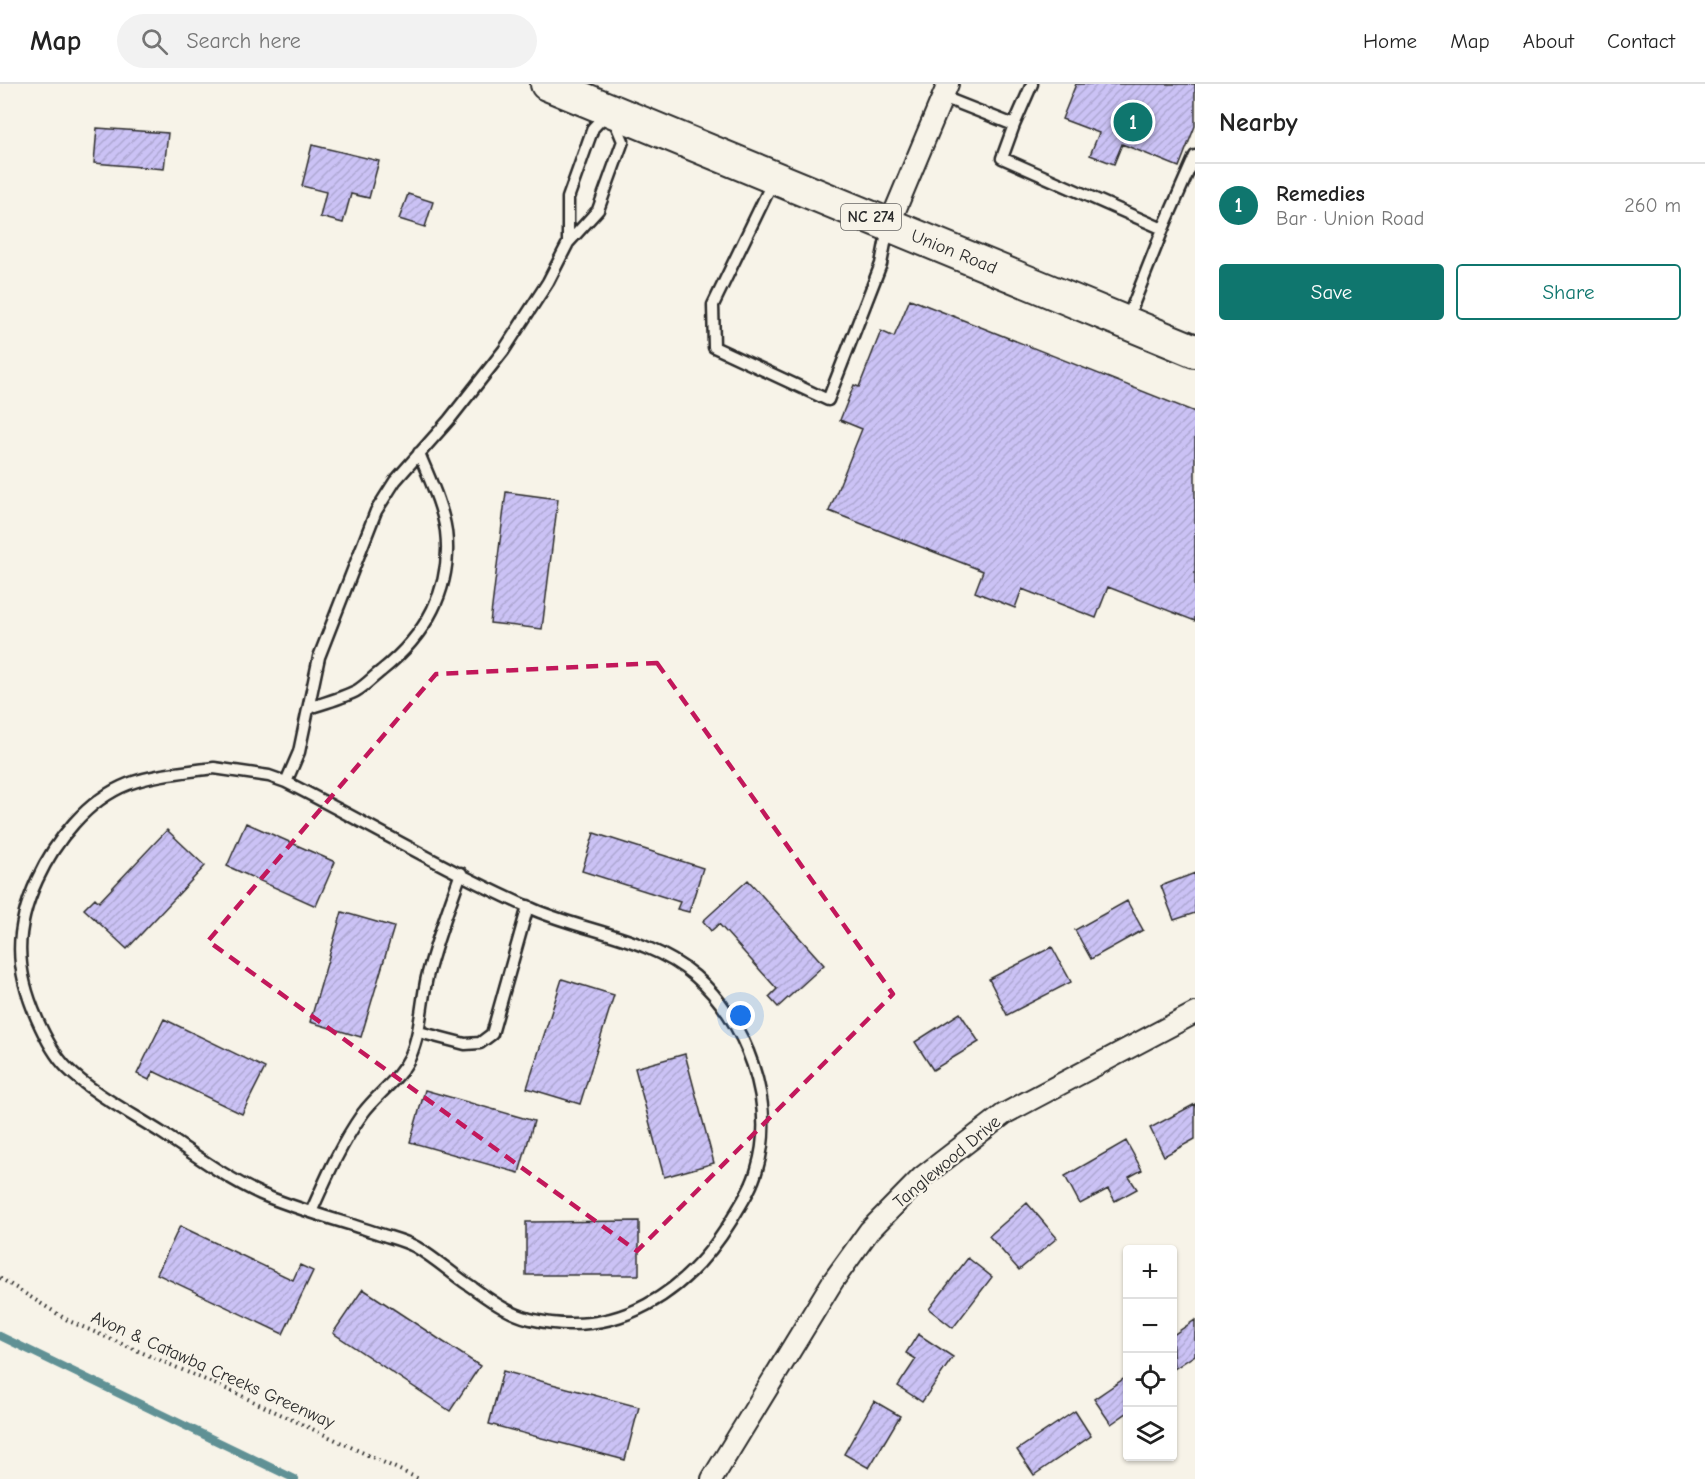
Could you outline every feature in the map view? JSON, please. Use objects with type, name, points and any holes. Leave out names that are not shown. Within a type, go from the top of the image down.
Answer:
[{"type":"main road","name":"Union Road","points":[[547,84],[1195,351]]},
{"type":"street","points":[[889,225],[945,91]]},
{"type":"street","name":"Tanglewood Drive","points":[[712,1479],[832,1281],[869,1231],[900,1198],[980,1130],[1004,1114],[1195,1013]]},
{"type":"lane","points":[[1032,84],[1002,158],[1163,228]]},
{"type":"lane","points":[[945,91],[1014,125]]},
{"type":"lane","points":[[286,782],[299,752],[319,657],[376,511],[395,481],[449,420],[504,350],[548,282],[568,243],[598,210],[623,141],[610,110],[593,128],[568,198],[568,243]]},
{"type":"lane","points":[[1126,323],[1163,228],[1195,156]]},
{"type":"lane","points":[[774,178],[713,305],[714,347],[828,400],[881,264],[889,225]]},
{"type":"lane","points":[[309,708],[357,690],[406,651],[423,629],[439,596],[446,564],[446,533],[442,512],[419,453]]},
{"type":"lane","points":[[213,768],[269,776],[286,782],[528,906],[652,950],[694,976],[724,1009],[746,1046],[760,1089],[762,1129],[758,1166],[747,1195],[702,1264],[634,1313],[601,1323],[567,1325],[513,1313],[414,1246],[262,1194],[88,1085],[64,1066],[43,1033],[25,991],[18,958],[29,897],[45,862],[66,833],[96,801],[128,784],[163,775],[213,768]]},
{"type":"lane","points":[[312,1210],[335,1156],[364,1111],[390,1086],[409,1059],[419,1032],[420,1009],[435,944],[461,873]]},
{"type":"lane","points":[[419,1032],[465,1044],[480,1043],[492,1034],[528,906]]},
{"type":"path","name":"Avon & Catawba Creeks Greenway","points":[[0,1278],[69,1321],[231,1391],[419,1479]]},
{"type":"highlighted area","points":[[657,663],[893,994],[637,1251],[208,941],[436,674]]},
{"type":"building","points":[[1076,84],[1195,84],[1195,126],[1179,167],[1122,144],[1114,164],[1090,155],[1099,133],[1062,119]]},
{"type":"building","points":[[97,128],[168,133],[164,169],[94,163]]},
{"type":"building","points":[[312,145],[379,161],[369,198],[351,194],[343,223],[320,217],[326,192],[302,186]]},
{"type":"building","points":[[408,194],[433,202],[425,227],[399,219]]},
{"type":"building","points":[[910,299],[1195,412],[1195,621],[1108,587],[1096,618],[1022,589],[1015,608],[975,592],[983,571],[829,511],[862,429],[840,420],[854,385],[859,387],[881,331],[894,337]]},
{"type":"building","points":[[506,492],[558,499],[542,629],[490,623]]},
{"type":"building","points":[[246,823],[335,862],[316,906],[227,866]]},
{"type":"building","points":[[167,830],[205,866],[127,949],[84,909],[95,898],[99,902]]},
{"type":"building","points":[[594,833],[703,868],[689,912],[677,909],[680,902],[582,871]]},
{"type":"building","points":[[1195,873],[1195,913],[1174,920],[1161,886]]},
{"type":"building","points":[[748,880],[824,965],[778,1007],[769,997],[777,989],[719,924],[711,931],[703,921]]},
{"type":"building","points":[[1127,901],[1143,930],[1091,959],[1075,930]]},
{"type":"building","points":[[342,912],[394,927],[361,1037],[310,1022]]},
{"type":"building","points":[[1052,947],[1071,982],[1007,1015],[989,979]]},
{"type":"building","points":[[562,979],[614,995],[580,1104],[527,1088]]},
{"type":"building","points":[[960,1013],[979,1042],[933,1070],[915,1042]]},
{"type":"building","points":[[164,1019],[265,1068],[242,1114],[153,1071],[149,1080],[137,1074]]},
{"type":"building","points":[[685,1054],[714,1163],[664,1177],[635,1068]]},
{"type":"building","points":[[425,1090],[534,1121],[519,1173],[410,1142]]},
{"type":"building","points":[[1195,1104],[1195,1139],[1164,1156],[1150,1128]]},
{"type":"building","points":[[1126,1141],[1142,1170],[1129,1177],[1137,1189],[1115,1201],[1108,1189],[1080,1204],[1065,1176]]},
{"type":"building","points":[[1027,1203],[1057,1238],[1019,1270],[989,1236]]},
{"type":"building","points":[[639,1221],[639,1275],[526,1275],[526,1222]]},
{"type":"building","points":[[180,1226],[293,1280],[300,1265],[313,1271],[283,1334],[157,1274]]},
{"type":"building","points":[[968,1258],[992,1277],[953,1328],[929,1309]]},
{"type":"building","points":[[363,1289],[480,1366],[450,1411],[333,1333]]},
{"type":"building","points":[[1195,1320],[1195,1355],[1177,1367],[1177,1353],[1177,1333]]},
{"type":"building","points":[[918,1334],[953,1357],[922,1402],[898,1386],[916,1359],[906,1353]]},
{"type":"building","points":[[503,1371],[639,1407],[625,1460],[489,1424]]},
{"type":"building","points":[[1123,1379],[1123,1416],[1111,1424],[1094,1399]]},
{"type":"building","points":[[874,1401],[900,1416],[869,1468],[844,1454]]},
{"type":"building","points":[[1075,1411],[1091,1436],[1034,1475],[1017,1450]]},
{"type":"waterway","points":[[0,1336],[295,1479]]},
{"type":"place","name":"Remedies","points":[[1133,122]]}]
